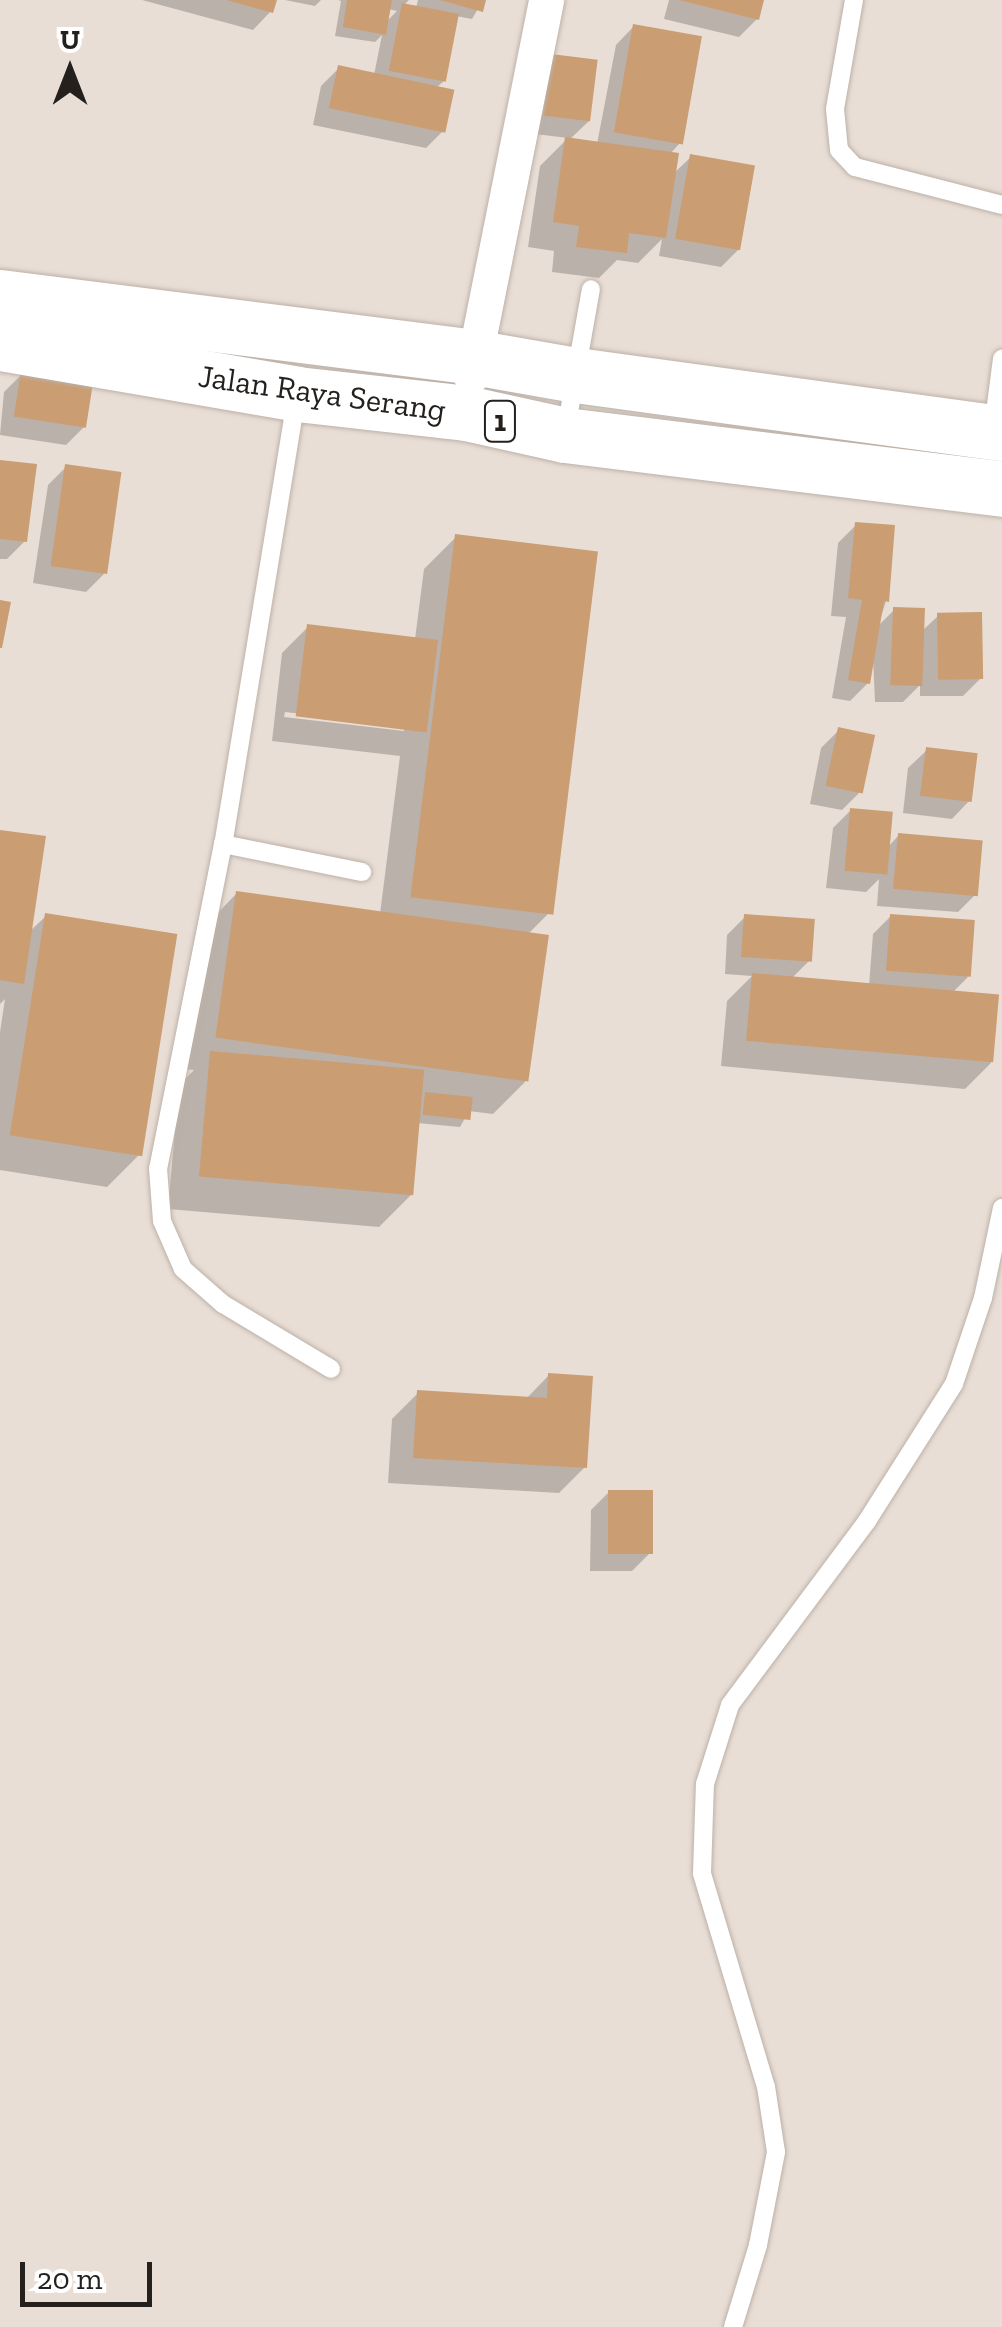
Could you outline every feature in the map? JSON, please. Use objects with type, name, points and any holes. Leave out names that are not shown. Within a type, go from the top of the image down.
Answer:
[{"type":"highway","name":"Jalan Raya Serang","points":[[0,297],[473,357],[994,460]]},
{"type":"highway","name":"Jalan Raya Serang","points":[[0,342],[297,394],[466,414],[565,435],[994,460]]},
{"type":"street","points":[[466,414],[473,357],[546,0]]},
{"type":"lane","points":[[854,0],[835,109],[840,150],[855,167],[1002,205]]},
{"type":"lane","points":[[565,435],[591,289]]},
{"type":"lane","points":[[994,460],[1002,359]]},
{"type":"lane","points":[[297,394],[223,844],[158,1168],[162,1222],[184,1269],[223,1304],[331,1369]]},
{"type":"lane","points":[[223,844],[362,872]]},
{"type":"lane","points":[[733,2327],[758,2245],[776,2152],[766,2087],[702,1873],[704,1784],[730,1706],[867,1520],[954,1384],[983,1298],[1002,1208]]},
{"type":"building","points":[[227,0],[277,0],[273,13]]},
{"type":"building","points":[[347,0],[392,0],[386,35],[343,27]]},
{"type":"building","points":[[440,0],[486,0],[483,12]]},
{"type":"building","points":[[679,0],[764,0],[759,20]]},
{"type":"building","points":[[402,3],[459,14],[446,82],[389,71]]},
{"type":"building","points":[[633,24],[702,36],[683,144],[614,132]]},
{"type":"building","points":[[551,54],[598,60],[590,121],[543,116]]},
{"type":"building","points":[[338,65],[454,90],[445,133],[329,108]]},
{"type":"building","points":[[565,137],[679,153],[666,238],[629,233],[627,253],[576,247],[579,226],[553,222]]},
{"type":"building","points":[[690,154],[755,165],[740,250],[675,239]]},
{"type":"building","points":[[21,371],[93,382],[86,428],[14,416]]},
{"type":"building","points":[[0,460],[37,464],[27,542],[0,539]]},
{"type":"building","points":[[65,464],[121,472],[107,574],[51,566]]},
{"type":"building","points":[[855,522],[895,525],[889,602],[884,601],[870,684],[848,680],[862,600],[848,598]]},
{"type":"building","points":[[455,534],[598,552],[553,915],[410,897]]},
{"type":"building","points":[[0,600],[11,602],[2,648],[0,648]]},
{"type":"building","points":[[893,607],[925,608],[922,686],[890,685]]},
{"type":"building","points":[[982,612],[983,679],[938,680],[937,613]]},
{"type":"building","points":[[307,624],[438,640],[427,732],[296,716]]},
{"type":"building","points":[[838,727],[875,735],[863,794],[826,786]]},
{"type":"building","points":[[926,747],[978,753],[972,802],[920,796]]},
{"type":"building","points":[[850,808],[893,812],[887,875],[845,871]]},
{"type":"building","points":[[0,830],[46,836],[24,984],[0,980]]},
{"type":"building","points":[[898,833],[983,840],[978,896],[893,889]]},
{"type":"building","points":[[236,891],[549,935],[528,1082],[215,1038]]},
{"type":"building","points":[[45,913],[177,934],[142,1156],[10,1135]]},
{"type":"building","points":[[744,914],[815,919],[812,962],[741,957]]},
{"type":"building","points":[[890,914],[975,920],[971,977],[886,971]]},
{"type":"building","points":[[752,973],[999,995],[993,1062],[746,1041]]},
{"type":"building","points":[[210,1051],[424,1070],[413,1195],[199,1177]]},
{"type":"building","points":[[425,1092],[473,1097],[470,1120],[423,1115]]},
{"type":"building","points":[[548,1373],[593,1376],[587,1468],[413,1458],[417,1390],[547,1398]]},
{"type":"building","points":[[608,1490],[653,1490],[653,1554],[608,1554]]}]
